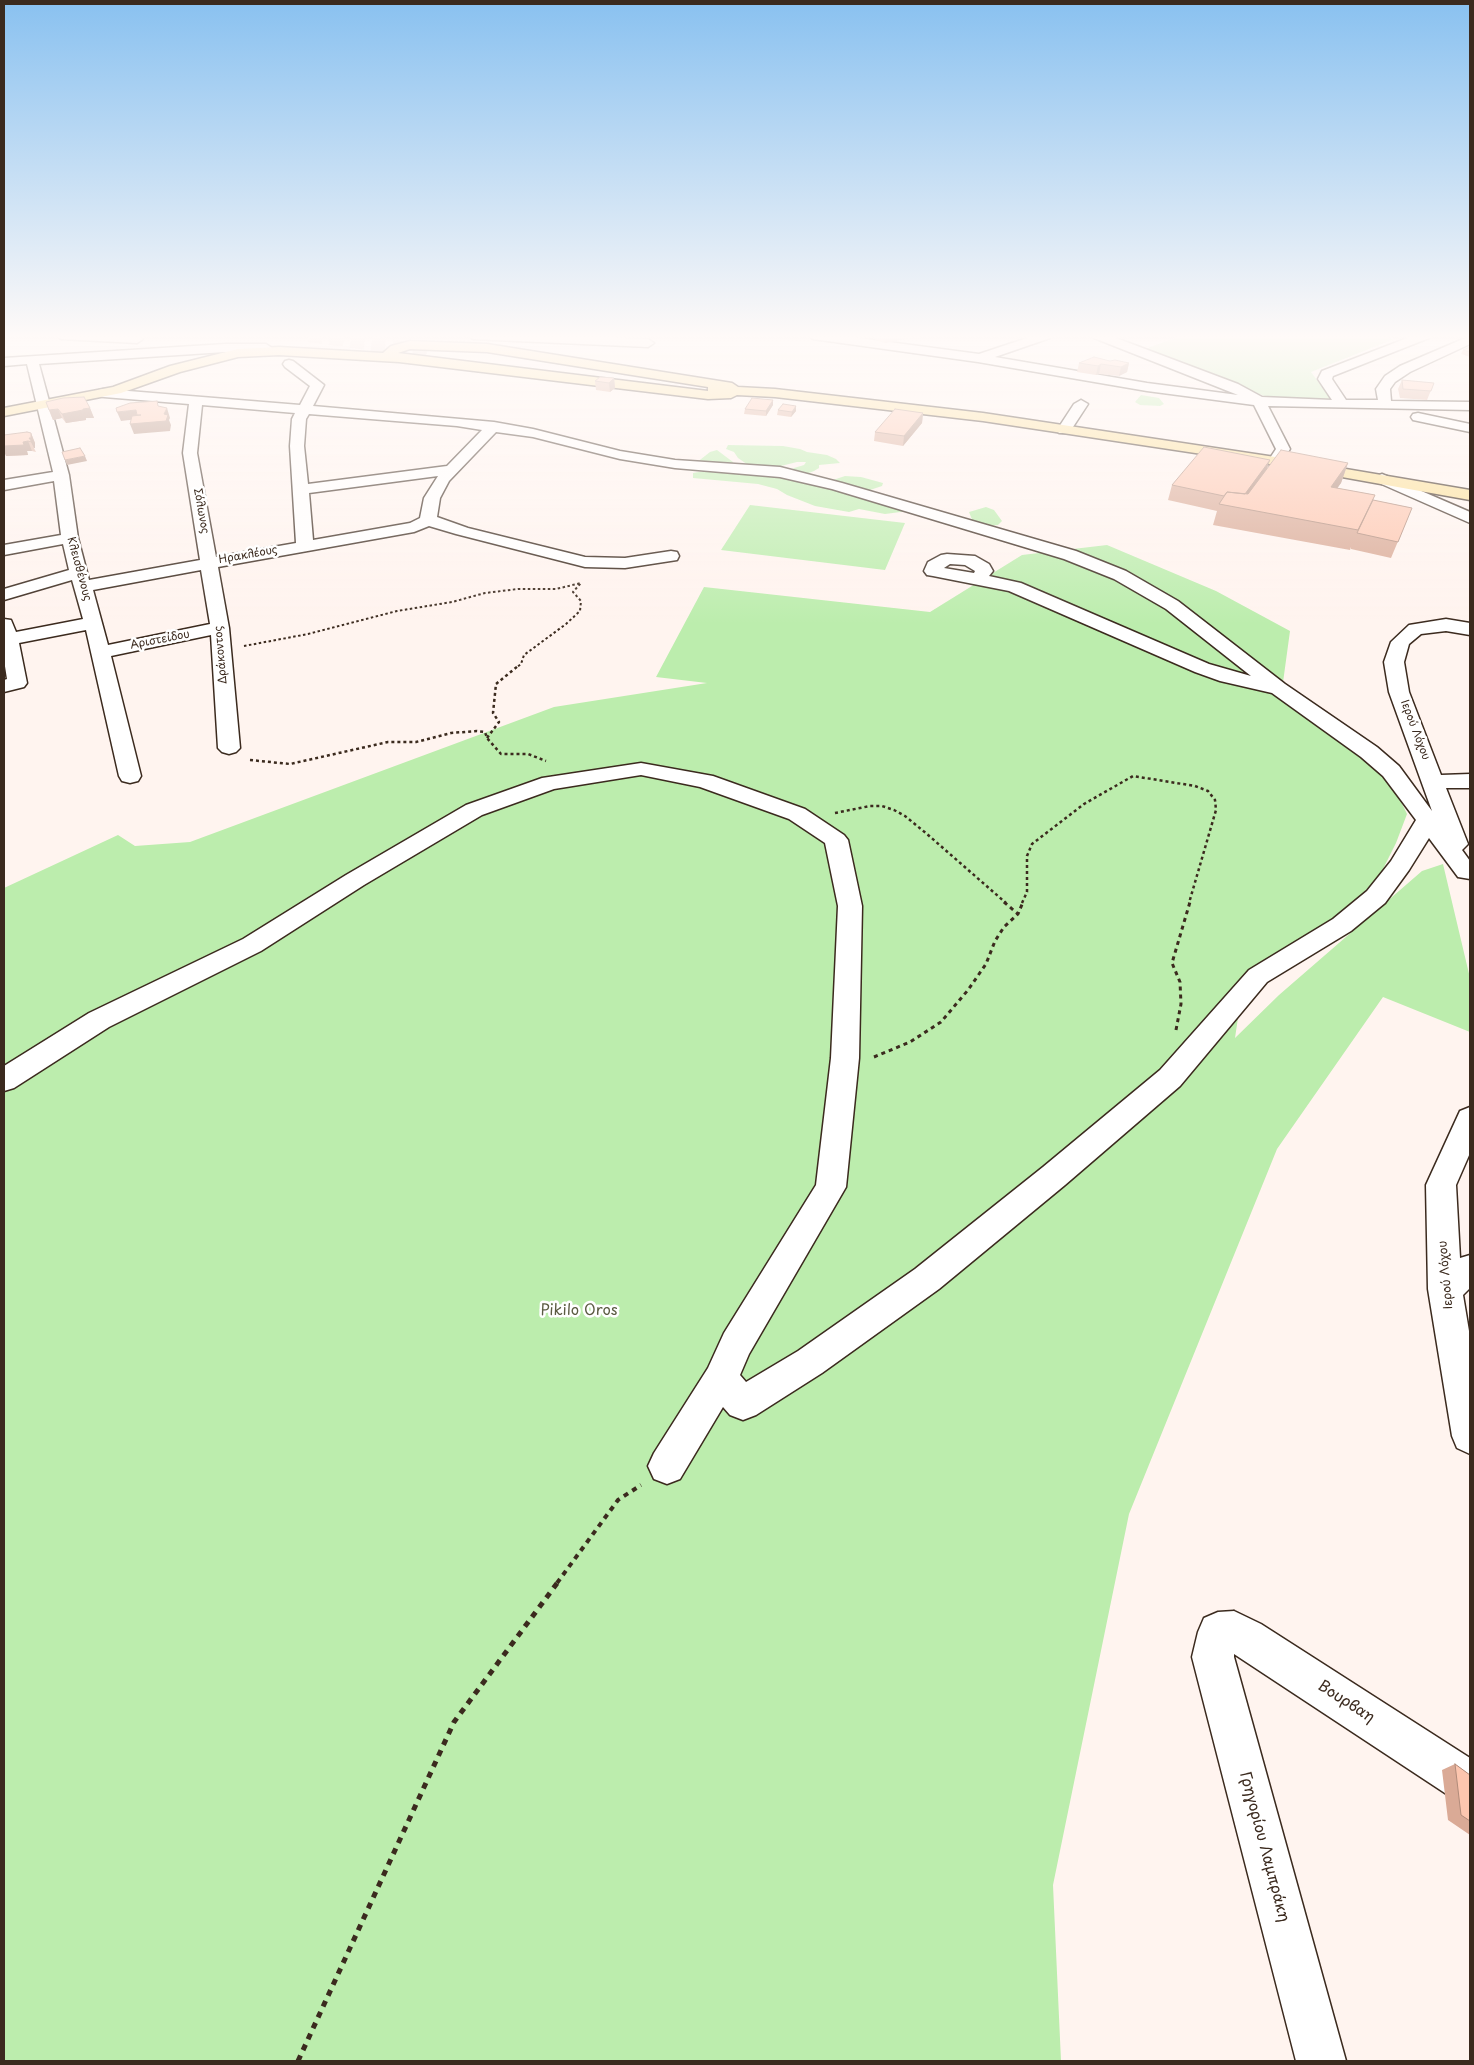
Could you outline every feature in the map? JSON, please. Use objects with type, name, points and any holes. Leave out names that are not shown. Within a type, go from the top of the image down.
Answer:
[{"type":"main road","points":[[1073,431],[1276,461],[1470,495]]},
{"type":"street","name":"Κλεισθένους","points":[[49,431],[61,475],[70,538],[101,652],[130,776]]},
{"type":"street","name":"Σόλωνος","points":[[192,431],[190,453],[210,562]]},
{"type":"street","points":[[298,431],[297,446],[305,546]]},
{"type":"street","points":[[489,431],[450,470],[432,498],[421,523],[462,531],[585,562],[625,563],[671,556]]},
{"type":"street","points":[[523,431],[640,458],[690,466],[790,474],[1061,553],[1120,575],[1172,605],[1278,688],[1391,771],[1428,819],[1469,878]]},
{"type":"street","points":[[1274,431],[1283,448],[1276,461]]},
{"type":"street","points":[[300,490],[450,470]]},
{"type":"street","points":[[4,485],[61,475]]},
{"type":"street","points":[[1382,479],[1470,518]]},
{"type":"street","name":"Ηρακλέους","points":[[4,595],[81,579],[210,562],[305,546],[421,523]]},
{"type":"street","points":[[4,550],[70,538]]},
{"type":"street","name":"Δράκοντος","points":[[210,562],[220,628],[229,748]]},
{"type":"street","points":[[979,578],[1015,587],[1227,677],[1278,688]]},
{"type":"street","points":[[1037,596],[1080,595]]},
{"type":"street","points":[[4,686],[17,683],[6,632],[93,622]]},
{"type":"street","name":"Ιερού Λόχου","points":[[1469,878],[1435,782],[1400,692],[1394,662],[1400,642],[1416,629],[1446,625],[1470,629]]},
{"type":"street","name":"Αριστείδου","points":[[101,652],[220,628]]},
{"type":"street","points":[[1171,634],[1178,641],[1182,659]]},
{"type":"street","points":[[4,1080],[99,1020],[252,945],[354,880],[474,810],[550,783],[641,769],[705,781],[797,814],[836,840],[850,906],[845,1058],[831,1187],[736,1344],[720,1380],[667,1466]]},
{"type":"street","points":[[1435,782],[1470,781]]},
{"type":"street","points":[[720,1380],[743,1403],[810,1362],[926,1279],[1054,1176],[1170,1078],[1258,976],[1342,925],[1376,897],[1401,865],[1428,819]]},
{"type":"street","name":"Ιερού Λόχου","points":[[1470,1119],[1441,1185],[1458,1279],[1470,1436]]},
{"type":"street","name":"Βουρβαη","points":[[1218,1632],[1234,1631],[1247,1638],[1470,1783]]},
{"type":"street","name":"Γρηγορίου Λαμπράκη","points":[[1218,1632],[1213,1657],[1321,2061]]},
{"type":"path","points":[[221,650],[308,634],[396,611],[452,602],[485,593],[518,589],[556,589],[581,583],[573,592],[581,601],[580,611],[524,656],[521,664],[496,684],[493,714],[499,722],[487,738]]},
{"type":"path","points":[[229,748],[234,754],[242,758],[290,764],[388,742],[416,742],[451,733],[477,731],[485,732],[487,738],[501,754],[528,754],[541,760],[556,763],[550,783]]},
{"type":"path","points":[[845,1058],[874,1057],[910,1042],[941,1022],[986,964],[995,941],[1004,927],[1018,914],[1027,892],[1027,856],[1032,844],[1084,804],[1133,776],[1195,786],[1208,791],[1215,800],[1216,810],[1172,963],[1180,982],[1180,1004],[1176,1030],[1196,1047]]},
{"type":"path","points":[[811,824],[830,814],[852,809],[882,806],[894,810],[927,834],[1018,914]]},
{"type":"path","points":[[298,2061],[454,1722],[618,1500],[667,1466]]},
{"type":"green space","points":[[728,445],[783,446],[827,455],[840,463],[819,465],[819,468],[806,474],[790,471],[804,465],[806,462],[797,462],[777,467],[751,467],[738,458],[734,452],[726,449]]},
{"type":"green space","points":[[717,450],[733,462],[734,466],[696,463],[710,452]]},
{"type":"green space","points":[[716,469],[757,472],[809,482],[908,511],[885,514],[859,509],[849,512],[815,506],[777,489],[758,484],[693,478],[693,473]]},
{"type":"green space","points":[[845,476],[861,477],[883,483],[882,486],[867,491],[830,481]]},
{"type":"green space","points":[[750,505],[905,523],[885,570],[721,550]]},
{"type":"green space","points":[[986,507],[994,510],[1002,521],[998,525],[988,526],[973,522],[969,512]]},
{"type":"green space","name":"Pikilo Oros","points":[[1107,545],[1216,591],[1290,631],[1281,697],[1390,779],[1407,814],[1396,843],[1380,875],[1348,909],[1269,961],[1243,984],[1235,1038],[1279,995],[1422,871],[1443,864],[1470,978],[1470,1032],[1383,997],[1277,1149],[1129,1514],[1053,1885],[1061,2061],[4,2061],[4,888],[118,835],[135,846],[190,842],[554,707],[707,683],[656,677],[704,587],[930,612],[1022,555]]},
{"type":"building","points":[[876,431],[908,431],[904,436]]},
{"type":"building","points":[[31,433],[31,438],[29,438],[32,442],[23,442],[24,445],[4,446],[4,435]]},
{"type":"building","points":[[1204,447],[1270,460],[1245,494],[1227,492],[1224,496],[1172,485]]},
{"type":"building","points":[[80,448],[85,456],[65,460],[62,452]]},
{"type":"building","points":[[1281,450],[1348,463],[1331,487],[1375,495],[1358,530],[1219,504],[1227,492],[1248,494]]},
{"type":"building","points":[[1373,500],[1412,508],[1398,542],[1357,533]]},
{"type":"building","points":[[1455,1764],[1470,1775],[1470,1821],[1461,1815]]}]
